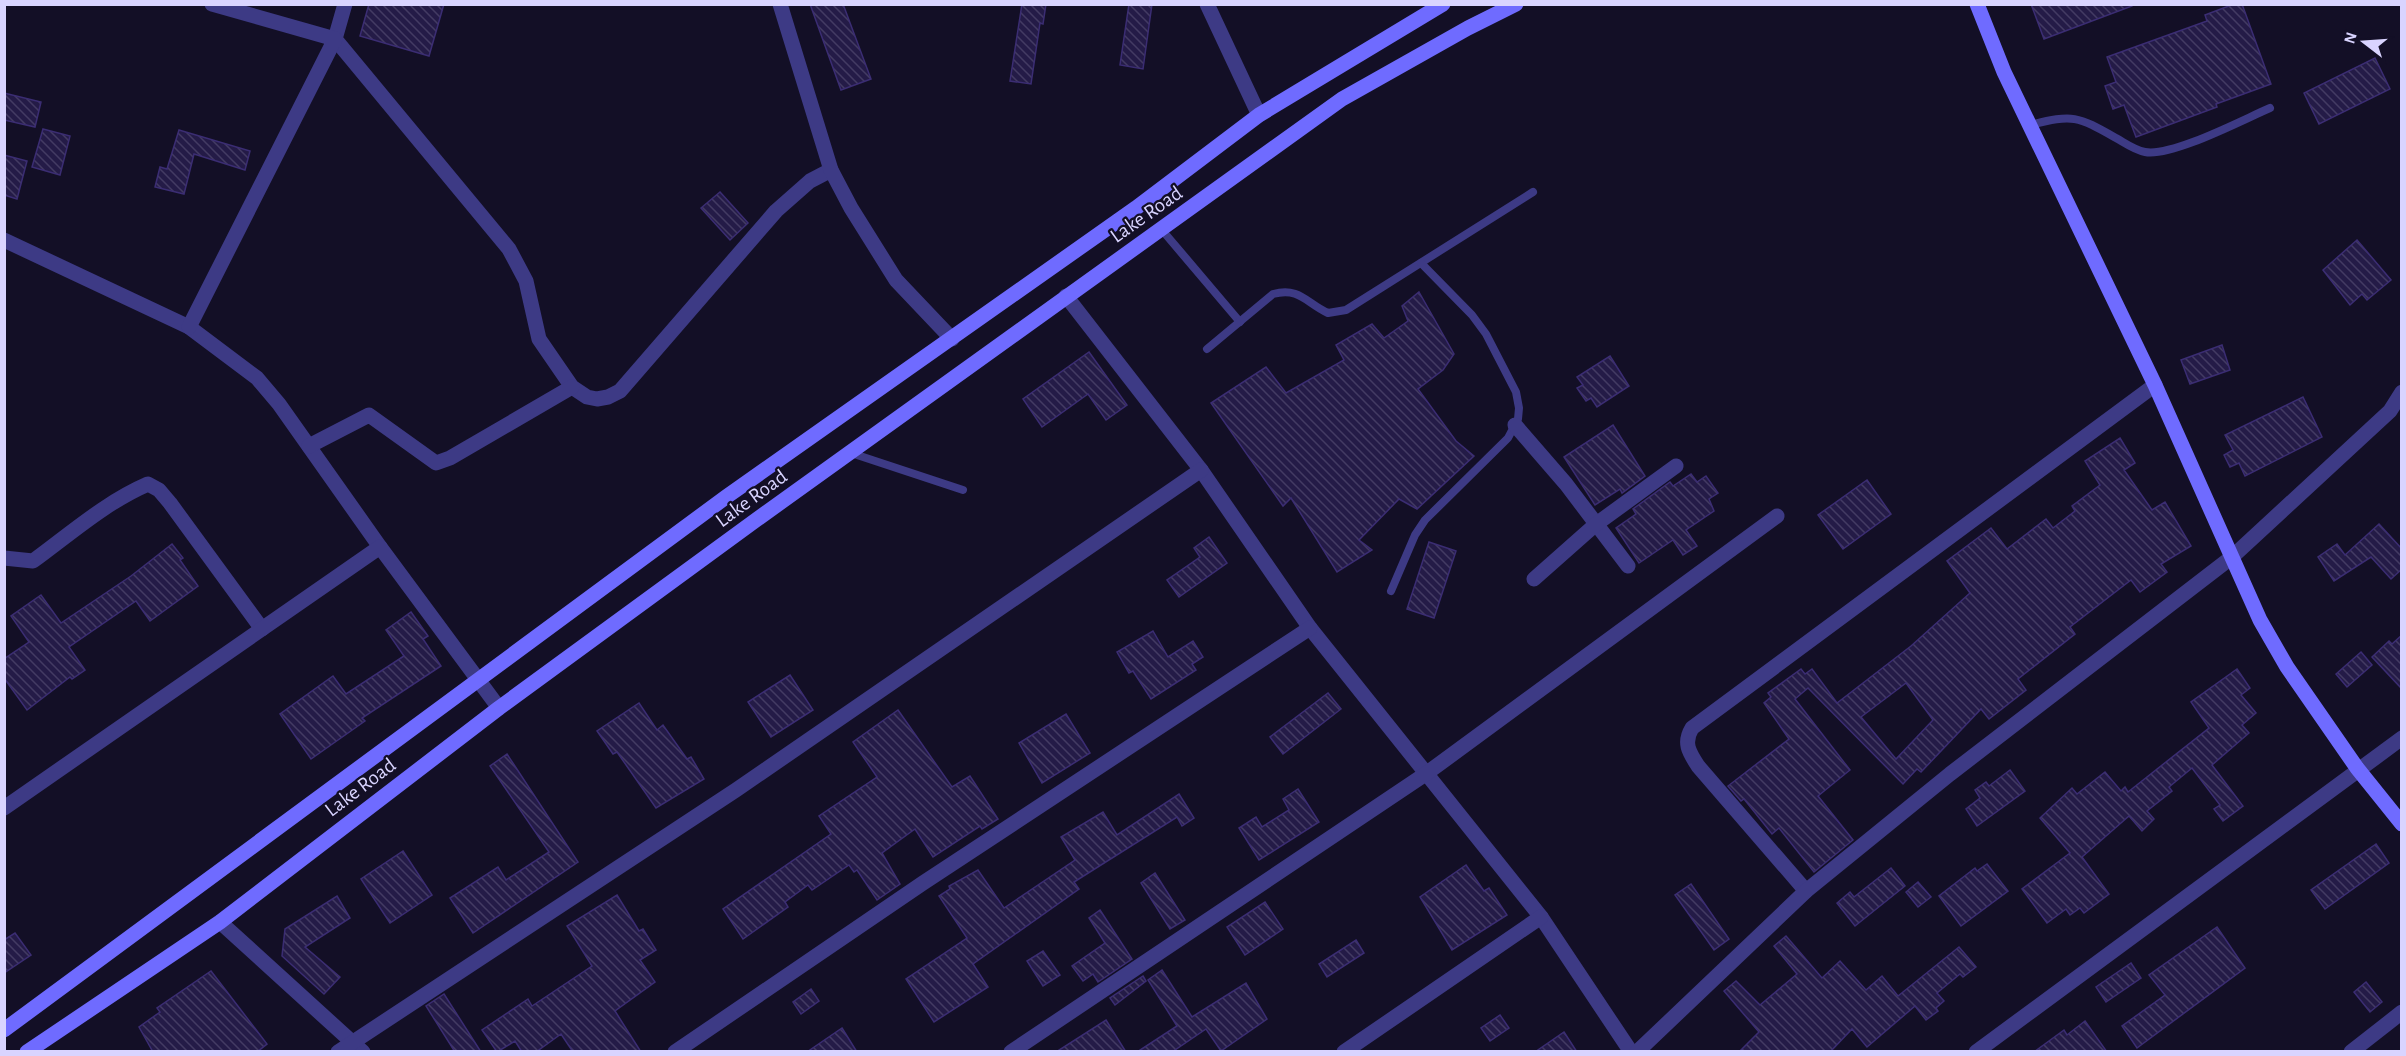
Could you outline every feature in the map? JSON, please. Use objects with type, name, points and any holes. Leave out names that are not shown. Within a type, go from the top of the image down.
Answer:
[{"type":"main road","name":"Lake Road","points":[[4,1030],[322,798],[726,496],[1136,208],[1259,115],[1443,4]]},
{"type":"main road","name":"Lake Road","points":[[27,1052],[220,922],[499,708],[1066,296],[1162,230],[1342,99],[1458,33],[1516,4]]},
{"type":"main road","points":[[1977,4],[2030,125],[2154,385],[2260,620],[2287,667],[2357,768],[2402,824]]},
{"type":"street","points":[[212,4],[335,39],[509,249],[526,281],[539,339],[572,387],[587,397],[597,399],[620,391],[776,211],[810,181],[831,170]]},
{"type":"street","points":[[189,327],[335,39],[345,4]]},
{"type":"street","points":[[780,4],[831,170],[851,208],[896,280],[952,339]]},
{"type":"street","points":[[1207,4],[1259,115]]},
{"type":"street","points":[[4,240],[189,327],[257,378],[499,708]]},
{"type":"street","points":[[1066,296],[1201,470],[1310,627],[1541,917],[1631,1052]]},
{"type":"street","points":[[1806,891],[1688,752],[1687,743],[1692,728],[2154,385]]},
{"type":"street","points":[[309,446],[369,415],[436,463],[450,458],[572,387]]},
{"type":"street","points":[[1637,1052],[1806,891],[1950,774],[2232,557],[2390,411],[2402,392]]},
{"type":"street","points":[[1515,425],[1566,484],[1628,566]]},
{"type":"street","points":[[1534,579],[1595,525],[1676,466]]},
{"type":"street","points":[[338,1052],[357,1047],[1201,470]]},
{"type":"street","points":[[4,558],[33,561],[105,508],[129,492],[148,484],[159,490],[170,502],[262,629]]},
{"type":"street","points":[[1011,1052],[1427,773],[1777,516]]},
{"type":"street","points":[[4,808],[380,547]]},
{"type":"street","points":[[675,1052],[923,883],[1310,627]]},
{"type":"street","points":[[1976,1052],[2357,768],[2402,738]]},
{"type":"street","points":[[1344,1052],[1541,917]]},
{"type":"street","points":[[220,922],[357,1047]]},
{"type":"street","points":[[2351,1052],[2402,1012]]},
{"type":"lane","points":[[2030,125],[2064,117],[2076,118],[2086,121],[2135,149],[2158,153],[2270,108]]},
{"type":"lane","points":[[1206,349],[1273,294],[1286,291],[1295,292],[1318,308],[1337,313],[1533,192]]},
{"type":"lane","points":[[1162,230],[1239,322]]},
{"type":"lane","points":[[1391,591],[1406,555],[1425,519],[1508,438],[1515,425],[1519,408],[1516,392],[1486,334],[1472,315],[1421,263]]},
{"type":"lane","points":[[849,453],[963,490]]},
{"type":"building","points":[[369,4],[444,4],[429,56],[360,36]]},
{"type":"building","points":[[810,4],[843,4],[871,79],[841,90]]},
{"type":"building","points":[[1022,4],[1046,4],[1043,24],[1040,23],[1031,84],[1010,81]]},
{"type":"building","points":[[1129,4],[1152,4],[1143,69],[1120,65]]},
{"type":"building","points":[[2031,4],[2132,4],[2132,6],[2044,39]]},
{"type":"building","points":[[2234,4],[2242,4],[2271,84],[2136,137],[2124,105],[2113,109],[2105,86],[2116,82],[2107,57],[2207,21],[2205,15]]},
{"type":"building","points":[[2375,58],[2390,89],[2319,124],[2304,93]]},
{"type":"building","points":[[4,93],[41,102],[35,127],[4,120]]},
{"type":"building","points":[[43,129],[70,136],[60,175],[32,167]]},
{"type":"building","points":[[179,130],[250,151],[245,170],[194,154],[184,194],[155,187],[160,167],[167,169]]},
{"type":"building","points":[[4,155],[27,161],[17,199],[4,195]]},
{"type":"building","points":[[720,192],[748,223],[730,240],[701,208]]},
{"type":"building","points":[[2357,240],[2391,280],[2367,300],[2362,294],[2350,305],[2323,270]]},
{"type":"building","points":[[1419,292],[1454,354],[1443,370],[1418,389],[1456,441],[1474,456],[1417,509],[1399,499],[1359,540],[1372,550],[1337,572],[1291,498],[1283,506],[1211,403],[1266,367],[1286,393],[1344,360],[1336,345],[1372,324],[1384,338],[1408,321],[1402,306]]},
{"type":"building","points":[[2222,345],[2230,370],[2190,384],[2181,360]]},
{"type":"building","points":[[1089,352],[1127,405],[1106,420],[1088,394],[1042,427],[1023,399]]},
{"type":"building","points":[[1610,356],[1629,386],[1597,407],[1591,398],[1586,401],[1577,388],[1583,385],[1577,377]]},
{"type":"building","points":[[2303,397],[2322,437],[2245,476],[2239,463],[2230,467],[2224,455],[2233,450],[2225,435]]},
{"type":"building","points":[[1613,425],[1645,476],[1622,493],[1620,489],[1595,505],[1564,457]]},
{"type":"building","points":[[2120,438],[2135,463],[2124,470],[2152,510],[2165,502],[2191,546],[2161,564],[2167,572],[2140,592],[2131,580],[2070,627],[2075,634],[2018,679],[2026,690],[1989,719],[1981,709],[1921,772],[1917,769],[1903,784],[1808,688],[1795,699],[1850,770],[1818,796],[1853,840],[1814,872],[1779,828],[1772,834],[1744,799],[1741,801],[1728,786],[1789,739],[1764,703],[1771,697],[1768,693],[1801,669],[1805,674],[1812,669],[1837,703],[1911,646],[1970,593],[1947,561],[1991,528],[2007,549],[2046,519],[2053,528],[2075,511],[2072,506],[2100,485],[2085,461]],"holes":[[[1906,683],[1933,720],[1896,759],[1861,717]]]},
{"type":"building","points":[[1691,474],[1697,482],[1706,476],[1718,493],[1709,499],[1714,511],[1686,530],[1697,546],[1683,555],[1673,540],[1639,563],[1616,528],[1636,514],[1633,509],[1670,482],[1673,486]]},
{"type":"building","points":[[1867,480],[1891,514],[1843,549],[1818,515]]},
{"type":"building","points":[[2379,524],[2402,549],[2402,569],[2391,579],[2371,557],[2334,581],[2318,557],[2337,544],[2345,555]]},
{"type":"building","points":[[1209,537],[1227,563],[1179,597],[1167,580],[1200,557],[1194,548]]},
{"type":"building","points":[[1429,542],[1456,551],[1434,618],[1407,609]]},
{"type":"building","points":[[172,544],[183,558],[180,560],[198,586],[150,621],[136,601],[69,647],[85,670],[72,679],[70,677],[27,710],[4,678],[4,659],[29,642],[11,616],[41,595],[61,623],[131,576]]},
{"type":"building","points":[[411,612],[428,636],[423,639],[441,666],[362,718],[365,721],[311,759],[280,714],[333,676],[346,694],[404,656],[386,630]]},
{"type":"building","points":[[1153,631],[1168,657],[1193,641],[1203,657],[1192,664],[1196,670],[1151,699],[1133,671],[1129,673],[1117,652]]},
{"type":"building","points":[[2402,635],[2402,689],[2372,657],[2389,641],[2392,644]]},
{"type":"building","points":[[2361,652],[2372,665],[2347,687],[2336,674]]},
{"type":"building","points":[[2237,669],[2250,688],[2241,695],[2256,713],[2242,725],[2249,733],[2212,765],[2243,806],[2223,821],[2214,809],[2220,805],[2192,768],[2169,787],[2172,791],[2147,811],[2154,819],[2142,831],[2129,816],[2082,857],[2109,894],[2084,913],[2080,908],[2070,915],[2066,909],[2047,923],[2022,889],[2070,853],[2040,818],[2072,788],[2077,794],[2105,772],[2121,791],[2125,787],[2128,792],[2209,728],[2191,702]]},
{"type":"building","points":[[790,675],[813,710],[771,737],[748,702]]},
{"type":"building","points":[[1328,693],[1341,709],[1283,754],[1270,737]]},
{"type":"building","points":[[639,703],[657,730],[663,725],[687,759],[691,757],[704,779],[656,808],[617,752],[613,754],[597,731]]},
{"type":"building","points":[[898,710],[952,787],[970,776],[998,819],[982,829],[980,826],[933,857],[915,829],[882,853],[900,884],[877,900],[857,870],[854,872],[849,865],[812,890],[808,885],[785,902],[788,907],[743,939],[723,909],[831,834],[819,816],[877,777],[853,742]]},
{"type":"building","points":[[1066,714],[1090,753],[1042,783],[1019,743]]},
{"type":"building","points":[[507,754],[578,862],[473,933],[450,898],[498,867],[506,880],[549,852],[490,766]]},
{"type":"building","points":[[2010,770],[2025,791],[1977,826],[1966,809],[1980,798],[1975,790],[1986,782],[1989,786]]},
{"type":"building","points":[[1298,789],[1319,822],[1259,860],[1239,828],[1256,817],[1262,827],[1289,810],[1283,799]]},
{"type":"building","points":[[1179,794],[1194,818],[1182,826],[1177,817],[1074,882],[1079,889],[973,964],[988,987],[934,1022],[906,979],[967,938],[939,896],[950,889],[949,886],[978,870],[1004,908],[1075,860],[1061,837],[1103,812],[1117,835]]},
{"type":"building","points":[[2376,844],[2389,863],[2325,909],[2311,890]]},
{"type":"building","points":[[403,851],[432,895],[390,923],[361,879]]},
{"type":"building","points":[[1987,864],[2008,891],[1961,926],[1939,896],[1975,868],[1977,871]]},
{"type":"building","points":[[1466,865],[1484,891],[1489,888],[1507,915],[1452,950],[1420,897]]},
{"type":"building","points":[[1891,868],[1905,886],[1855,926],[1837,903],[1850,892],[1854,897]]},
{"type":"building","points":[[1155,873],[1185,920],[1170,929],[1141,883]]},
{"type":"building","points":[[1918,882],[1931,897],[1918,907],[1906,892]]},
{"type":"building","points":[[1691,884],[1729,939],[1714,950],[1675,895]]},
{"type":"building","points":[[617,895],[639,931],[643,929],[656,950],[640,960],[655,982],[615,1011],[641,1052],[573,1052],[561,1034],[536,1052],[522,1052],[515,1041],[497,1052],[482,1030],[528,999],[532,1006],[592,966],[567,926]]},
{"type":"building","points":[[337,896],[350,918],[305,947],[340,977],[324,994],[282,956],[285,929]]},
{"type":"building","points":[[1265,902],[1283,929],[1245,955],[1227,927]]},
{"type":"building","points":[[1100,910],[1132,959],[1098,982],[1093,974],[1083,981],[1072,966],[1105,943],[1089,918]]},
{"type":"building","points":[[2217,927],[2245,968],[2137,1048],[2122,1026],[2165,995],[2149,975]]},
{"type":"building","points":[[15,933],[31,955],[4,973],[4,940]]},
{"type":"building","points":[[1786,936],[1822,978],[1840,961],[1866,990],[1882,976],[1898,996],[1959,947],[1976,967],[1963,977],[1960,974],[1937,993],[1944,1001],[1936,1008],[1938,1011],[1926,1020],[1915,1006],[1867,1047],[1852,1029],[1830,1052],[1739,1052],[1759,1032],[1724,991],[1736,981],[1760,1005],[1797,974],[1774,946]]},
{"type":"building","points":[[1356,940],[1364,953],[1327,977],[1319,964]]},
{"type":"building","points":[[1043,951],[1060,975],[1043,986],[1027,961]]},
{"type":"building","points":[[2131,963],[2141,978],[2106,1002],[2096,987]]},
{"type":"building","points":[[1162,970],[1192,1017],[1246,983],[1267,1019],[1221,1051],[1206,1029],[1172,1052],[1137,1052],[1177,1026],[1148,980]]},
{"type":"building","points":[[211,971],[267,1044],[257,1052],[153,1052],[139,1027],[160,1012],[157,1008]]},
{"type":"building","points":[[1143,976],[1146,981],[1115,1005],[1110,998]]},
{"type":"building","points":[[2366,982],[2382,1002],[2370,1012],[2354,992]]},
{"type":"building","points":[[811,989],[819,1001],[801,1014],[793,1002]]},
{"type":"building","points":[[444,994],[481,1052],[455,1052],[426,1006]]},
{"type":"building","points":[[1500,1015],[1509,1028],[1490,1041],[1481,1028]]},
{"type":"building","points":[[1106,1020],[1126,1052],[1056,1052]]},
{"type":"building","points":[[2085,1021],[2107,1052],[2034,1052],[2064,1030],[2067,1035]]},
{"type":"building","points":[[842,1028],[857,1052],[807,1052]]},
{"type":"building","points":[[1564,1032],[1577,1052],[1535,1052]]}]
